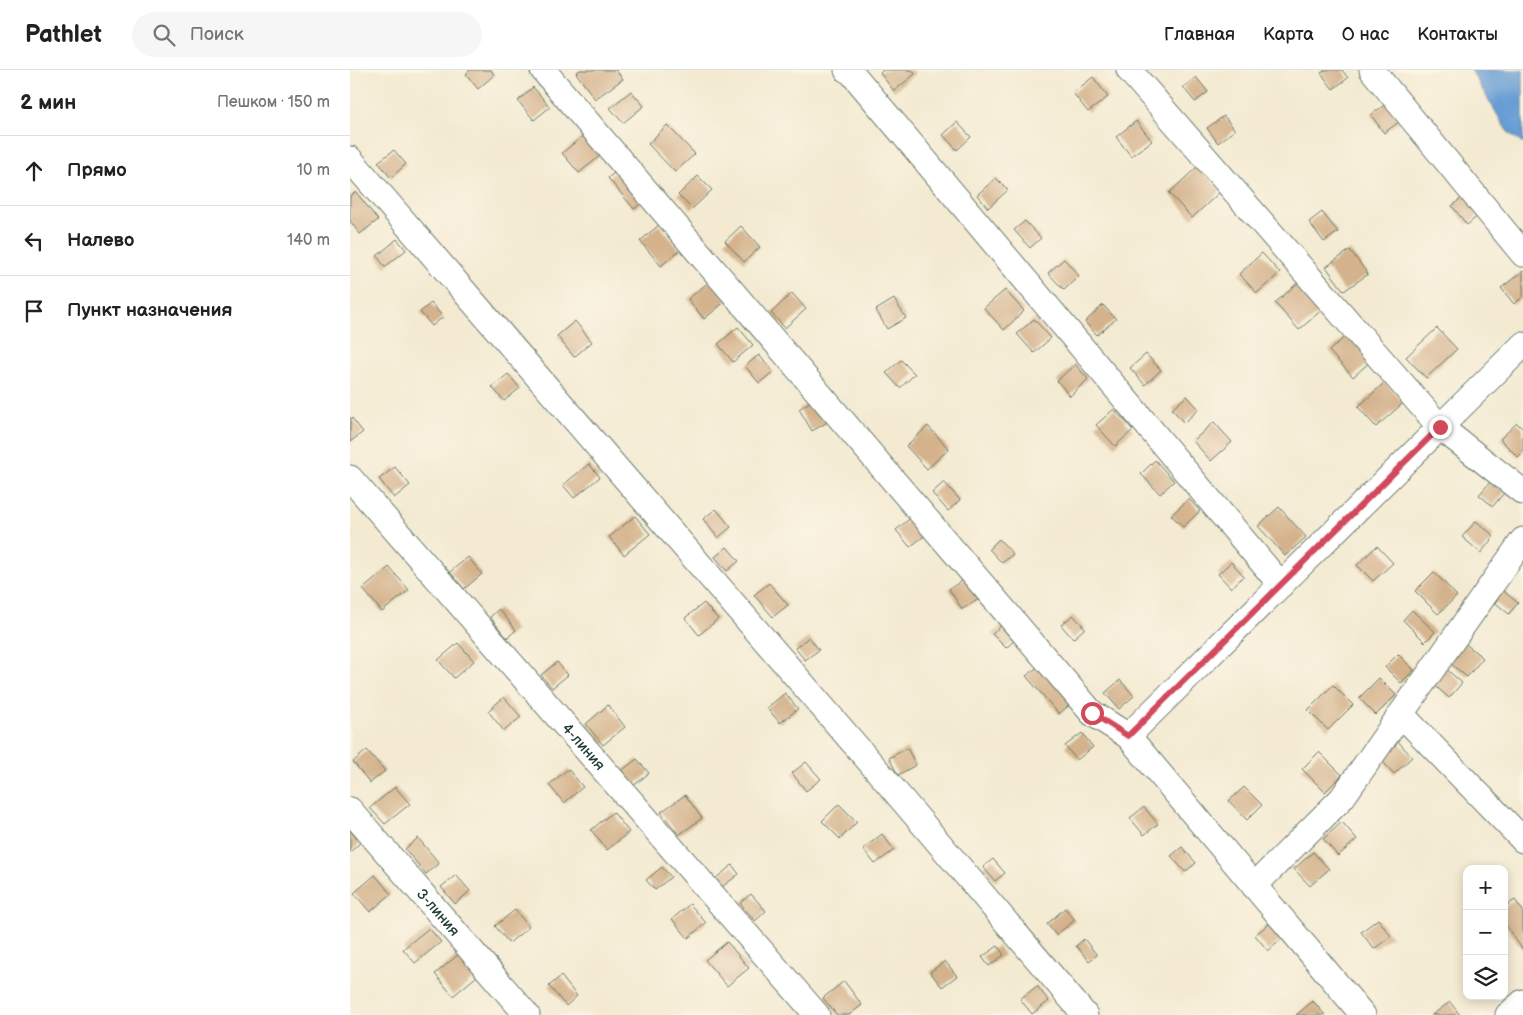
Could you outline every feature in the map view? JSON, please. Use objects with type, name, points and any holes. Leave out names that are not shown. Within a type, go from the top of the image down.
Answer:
[{"type":"street","points":[[543,70],[1092,713],[1128,736],[1363,1015]]},
{"type":"street","points":[[847,70],[851,72],[1281,585]]},
{"type":"street","points":[[1130,70],[1440,427],[1523,492]]},
{"type":"street","points":[[1372,70],[1523,254]]},
{"type":"street","points":[[350,159],[882,776],[1084,1015]]},
{"type":"street","points":[[1128,736],[1523,345]]},
{"type":"street","name":"4-линия","points":[[350,478],[817,1015]]},
{"type":"street","points":[[1254,886],[1342,798],[1523,540]]},
{"type":"street","points":[[1401,714],[1523,840]]},
{"type":"street","name":"3-линия","points":[[350,810],[527,1015]]},
{"type":"street","points":[[1508,1015],[1523,1002]]},
{"type":"water","points":[[1471,70],[1523,70],[1523,144],[1507,131]]},
{"type":"building","points":[[470,70],[491,70],[494,75],[478,89],[466,74]]},
{"type":"building","points":[[580,70],[616,70],[623,79],[595,99],[576,73]]},
{"type":"building","points":[[883,70],[912,70],[915,74],[894,91],[880,73]]},
{"type":"building","points":[[1325,70],[1342,70],[1348,78],[1333,89],[1321,73]]},
{"type":"building","points":[[1093,77],[1108,97],[1088,112],[1073,93]]},
{"type":"building","points":[[1196,77],[1208,92],[1195,102],[1183,87]]},
{"type":"building","points":[[533,87],[550,107],[534,120],[518,101]]},
{"type":"building","points":[[631,91],[644,106],[623,123],[610,108]]},
{"type":"building","points":[[1387,103],[1400,121],[1384,133],[1371,115]]},
{"type":"building","points":[[1224,116],[1235,130],[1218,143],[1207,128]]},
{"type":"building","points":[[1136,121],[1152,141],[1131,156],[1116,137]]},
{"type":"building","points":[[957,122],[971,137],[957,150],[943,135]]},
{"type":"building","points":[[667,125],[695,154],[675,172],[648,144]]},
{"type":"building","points":[[584,135],[601,155],[579,173],[562,153]]},
{"type":"building","points":[[394,150],[406,164],[391,178],[378,162]]},
{"type":"building","points":[[1198,166],[1221,191],[1192,218],[1169,193]]},
{"type":"building","points":[[619,169],[645,200],[634,209],[608,178]]},
{"type":"building","points":[[698,176],[712,190],[692,209],[678,195]]},
{"type":"building","points":[[996,178],[1008,190],[988,208],[977,195]]},
{"type":"building","points":[[356,192],[378,220],[360,234],[350,221],[350,196]]},
{"type":"building","points":[[1465,195],[1480,214],[1467,225],[1452,206]]},
{"type":"building","points":[[1322,212],[1338,232],[1324,242],[1309,222]]},
{"type":"building","points":[[1025,221],[1041,238],[1030,248],[1014,230]]},
{"type":"building","points":[[659,225],[680,250],[661,266],[640,241]]},
{"type":"building","points":[[741,226],[760,247],[744,262],[725,241]]},
{"type":"building","points":[[397,239],[406,250],[385,267],[377,256]]},
{"type":"building","points":[[1350,250],[1368,274],[1344,291],[1326,267]]},
{"type":"building","points":[[1262,253],[1280,273],[1257,293],[1239,274]]},
{"type":"building","points":[[1064,259],[1079,276],[1064,290],[1048,273]]},
{"type":"building","points":[[1523,271],[1523,297],[1514,304],[1501,288]]},
{"type":"building","points":[[1301,280],[1325,307],[1299,330],[1275,303]]},
{"type":"building","points":[[710,281],[727,300],[704,319],[688,299]]},
{"type":"building","points":[[1005,290],[1024,311],[1004,330],[984,308]]},
{"type":"building","points":[[792,293],[806,309],[785,328],[771,313]]},
{"type":"building","points":[[894,299],[906,318],[887,329],[876,310]]},
{"type":"building","points":[[431,303],[443,317],[432,326],[420,312]]},
{"type":"building","points":[[1103,305],[1116,319],[1097,335],[1085,322]]},
{"type":"building","points":[[1034,319],[1051,338],[1034,353],[1017,334]]},
{"type":"building","points":[[575,321],[592,342],[574,357],[557,336]]},
{"type":"building","points":[[738,327],[753,345],[733,362],[718,344]]},
{"type":"building","points":[[1437,328],[1457,349],[1426,378],[1406,357]]},
{"type":"building","points":[[1348,334],[1372,360],[1353,377],[1329,351]]},
{"type":"building","points":[[1146,354],[1161,370],[1145,385],[1130,368]]},
{"type":"building","points":[[759,355],[773,372],[759,383],[745,366]]},
{"type":"building","points":[[901,360],[915,374],[900,388],[886,373]]},
{"type":"building","points":[[1075,364],[1088,379],[1070,396],[1057,381]]},
{"type":"building","points":[[508,374],[520,388],[504,401],[492,387]]},
{"type":"building","points":[[1385,382],[1403,403],[1376,427],[1358,407]]},
{"type":"building","points":[[1187,396],[1199,409],[1184,423],[1172,409]]},
{"type":"building","points":[[817,397],[831,420],[812,431],[799,409]]},
{"type":"building","points":[[1114,409],[1133,430],[1115,446],[1096,425]]},
{"type":"building","points":[[352,418],[363,432],[350,442],[350,419]]},
{"type":"building","points":[[1214,422],[1232,442],[1211,461],[1193,441]]},
{"type":"building","points":[[1517,423],[1523,429],[1523,452],[1518,457],[1500,439]]},
{"type":"building","points":[[928,426],[949,449],[927,469],[906,446]]},
{"type":"building","points":[[1155,460],[1174,481],[1160,494],[1141,474]]},
{"type":"building","points":[[589,464],[600,477],[574,498],[563,485]]},
{"type":"building","points":[[395,467],[410,485],[394,498],[379,479]]},
{"type":"building","points":[[944,482],[960,500],[948,511],[932,493]]},
{"type":"building","points":[[1490,482],[1504,493],[1493,506],[1479,495]]},
{"type":"building","points":[[1189,499],[1200,511],[1183,527],[1171,515]]},
{"type":"building","points":[[1279,507],[1306,537],[1285,556],[1258,526]]},
{"type":"building","points":[[716,509],[731,527],[718,538],[703,519]]},
{"type":"building","points":[[635,516],[650,534],[624,555],[609,537]]},
{"type":"building","points":[[913,516],[928,533],[910,547],[896,530]]},
{"type":"building","points":[[1476,521],[1494,536],[1481,553],[1462,537]]},
{"type":"building","points":[[999,539],[1013,554],[1002,563],[989,549]]},
{"type":"building","points":[[1377,546],[1393,563],[1373,581],[1357,565]]},
{"type":"building","points":[[727,547],[739,561],[727,571],[715,557]]},
{"type":"building","points":[[468,557],[482,574],[464,589],[450,572]]},
{"type":"building","points":[[1231,562],[1244,576],[1231,588],[1218,574]]},
{"type":"building","points":[[389,567],[409,590],[382,612],[363,589]]},
{"type":"building","points":[[1434,572],[1457,596],[1438,614],[1415,591]]},
{"type":"building","points":[[968,577],[981,598],[962,609],[949,589]]},
{"type":"building","points":[[769,583],[788,605],[773,617],[754,595]]},
{"type":"building","points":[[1501,589],[1518,603],[1509,614],[1492,600]]},
{"type":"building","points":[[704,603],[718,619],[699,635],[685,618]]},
{"type":"building","points":[[499,609],[516,630],[507,638],[490,617]]},
{"type":"building","points":[[1412,610],[1435,632],[1425,642],[1403,620]]},
{"type":"building","points":[[1073,615],[1085,628],[1073,639],[1061,625]]},
{"type":"building","points":[[1002,625],[1016,639],[1006,648],[992,634]]},
{"type":"building","points":[[809,637],[819,650],[805,660],[795,648]]},
{"type":"building","points":[[1462,641],[1483,658],[1467,677],[1446,660]]},
{"type":"building","points":[[458,643],[474,661],[454,678],[438,660]]},
{"type":"building","points":[[1398,654],[1414,670],[1401,683],[1385,667]]},
{"type":"building","points":[[557,662],[568,675],[552,688],[541,675]]},
{"type":"building","points":[[1042,664],[1073,702],[1059,714],[1026,676]]},
{"type":"building","points":[[1443,666],[1462,683],[1449,698],[1430,681]]},
{"type":"building","points":[[1379,678],[1396,695],[1376,715],[1359,698]]},
{"type":"building","points":[[1120,680],[1134,696],[1119,709],[1105,693]]},
{"type":"building","points":[[1333,685],[1353,705],[1328,730],[1308,710]]},
{"type":"building","points":[[785,693],[798,709],[780,723],[767,708]]},
{"type":"building","points":[[504,697],[521,717],[504,731],[488,711]]},
{"type":"building","points":[[608,705],[625,727],[603,745],[586,724]]},
{"type":"building","points":[[1082,733],[1093,747],[1077,760],[1065,746]]},
{"type":"building","points":[[1395,738],[1412,757],[1394,774],[1377,755]]},
{"type":"building","points":[[907,748],[916,765],[898,775],[889,758]]},
{"type":"building","points":[[367,750],[385,771],[370,783],[353,762]]},
{"type":"building","points":[[1319,752],[1342,775],[1325,792],[1302,769]]},
{"type":"building","points":[[637,759],[649,773],[632,787],[620,772]]},
{"type":"building","points":[[806,762],[821,779],[806,791],[792,773]]},
{"type":"building","points":[[568,769],[583,787],[564,803],[549,785]]},
{"type":"building","points":[[395,787],[410,804],[385,824],[370,808]]},
{"type":"building","points":[[1244,787],[1262,805],[1247,820],[1229,801]]},
{"type":"building","points":[[685,795],[702,818],[679,835],[661,812]]},
{"type":"building","points":[[839,804],[857,822],[840,839],[822,821]]},
{"type":"building","points":[[1144,807],[1158,824],[1144,835],[1130,818]]},
{"type":"building","points":[[613,812],[629,832],[607,850],[591,830]]},
{"type":"building","points":[[1342,822],[1357,839],[1338,856],[1323,839]]},
{"type":"building","points":[[350,830],[360,843],[350,852]]},
{"type":"building","points":[[882,834],[894,850],[875,864],[863,849]]},
{"type":"building","points":[[418,838],[439,863],[426,874],[405,849]]},
{"type":"building","points":[[1182,847],[1196,863],[1185,872],[1171,856]]},
{"type":"building","points":[[1313,852],[1329,869],[1310,886],[1294,869]]},
{"type":"building","points":[[993,859],[1005,873],[995,881],[983,867]]},
{"type":"building","points":[[732,865],[739,874],[722,887],[715,879]]},
{"type":"building","points":[[662,867],[671,877],[655,890],[646,880]]},
{"type":"building","points":[[375,875],[391,894],[370,912],[354,893]]},
{"type":"building","points":[[456,875],[470,891],[455,904],[441,887]]},
{"type":"building","points":[[751,894],[766,911],[755,921],[740,903]]},
{"type":"building","points":[[1515,900],[1523,911],[1523,950],[1508,929],[1508,904]]},
{"type":"building","points":[[690,904],[706,923],[688,938],[672,919]]},
{"type":"building","points":[[1065,908],[1075,920],[1056,935],[1047,924]]},
{"type":"building","points":[[515,910],[529,927],[509,943],[495,926]]},
{"type":"building","points":[[1378,919],[1391,936],[1374,949],[1361,932]]},
{"type":"building","points":[[1270,923],[1283,938],[1268,951],[1255,935]]},
{"type":"building","points":[[429,928],[441,942],[415,963],[403,949]]},
{"type":"building","points":[[1084,939],[1097,955],[1089,961],[1076,946]]},
{"type":"building","points":[[727,942],[749,968],[727,986],[705,960]]},
{"type":"building","points":[[998,946],[1004,955],[989,966],[982,957]]},
{"type":"building","points":[[459,954],[477,976],[453,996],[435,974]]},
{"type":"building","points":[[945,961],[957,976],[942,987],[930,972]]},
{"type":"building","points":[[561,976],[577,996],[566,1006],[549,986]]},
{"type":"building","points":[[844,981],[862,1005],[849,1015],[837,1015],[823,998]]},
{"type":"building","points":[[1037,986],[1049,1001],[1032,1014],[1020,999]]},
{"type":"building","points":[[1313,1001],[1325,1015],[1296,1015]]},
{"type":"building","points":[[1450,1002],[1460,1015],[1432,1015]]},
{"type":"route","points":[[1092,713],[1128,736],[1440,427]]}]
